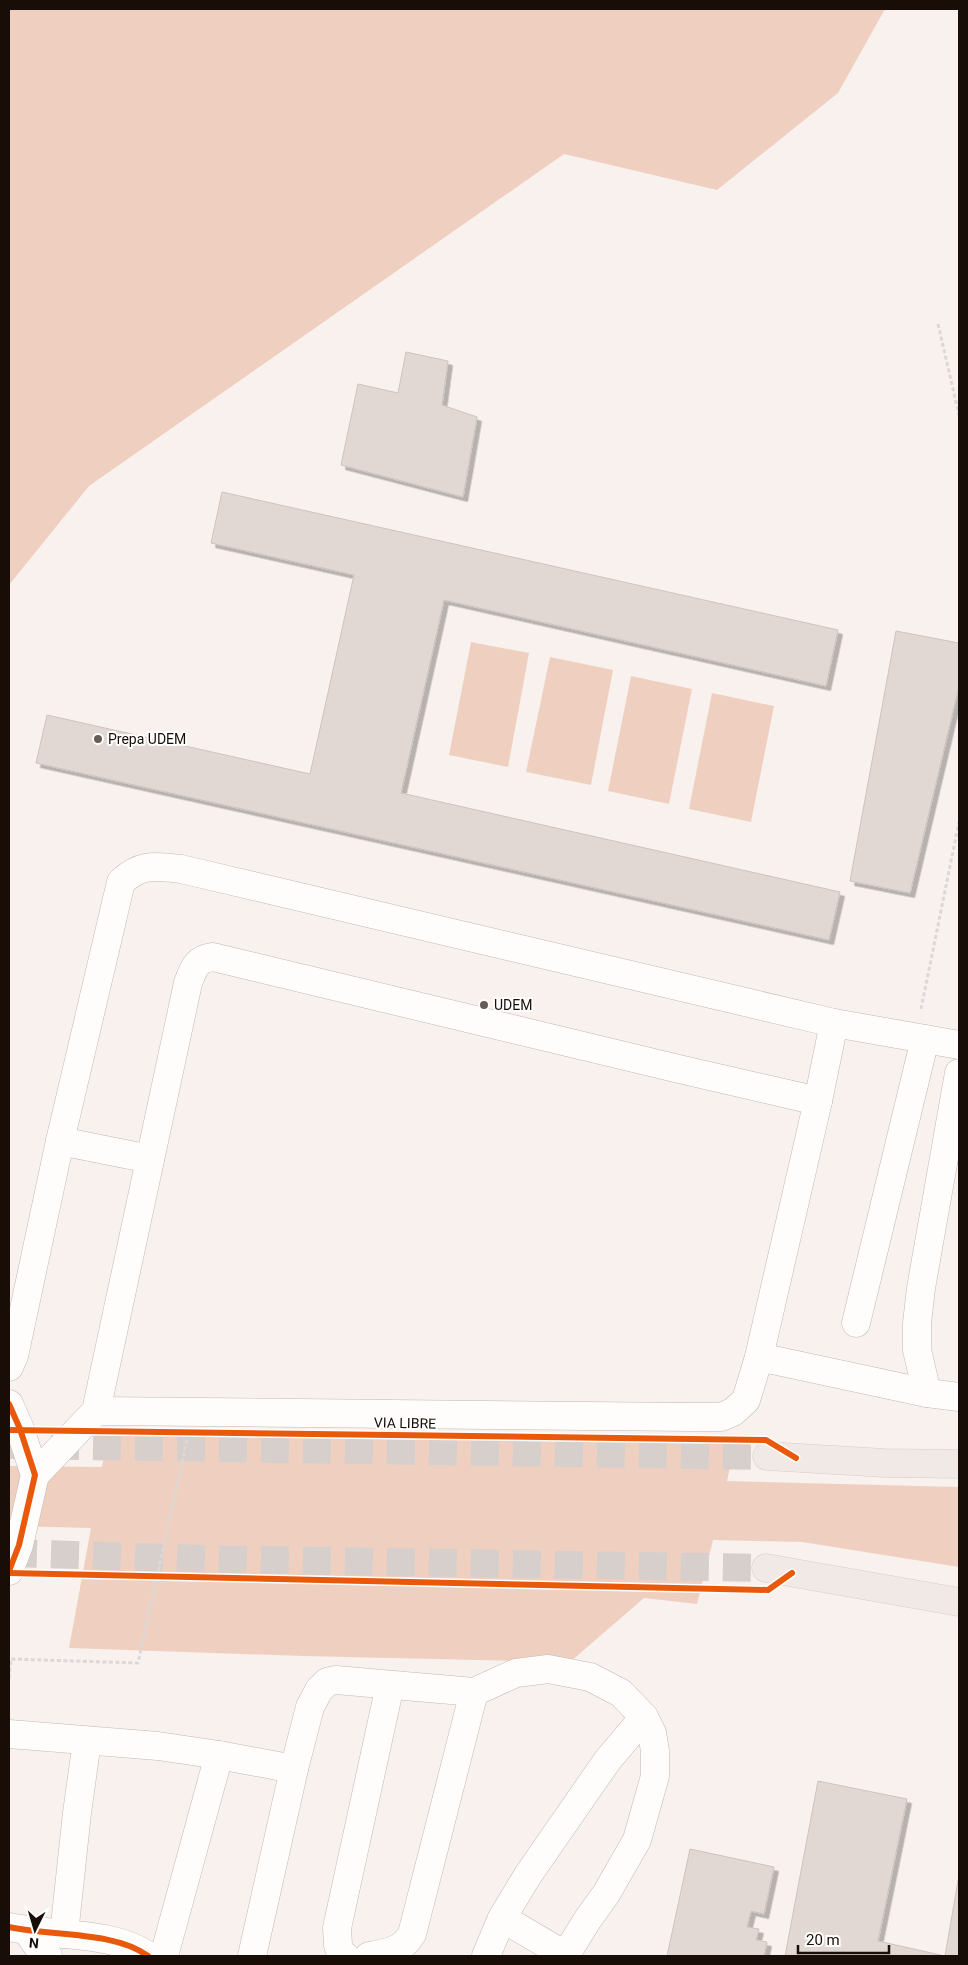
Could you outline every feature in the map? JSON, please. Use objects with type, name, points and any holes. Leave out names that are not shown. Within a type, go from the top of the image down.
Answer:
[{"type":"main road","points":[[767,1456],[885,1463],[959,1464]]},
{"type":"main road","points":[[766,1568],[959,1602]]},
{"type":"street","points":[[9,1367],[14,1356],[60,1141],[121,882],[131,873],[144,868],[158,866],[181,869],[834,1023],[959,1045]]},
{"type":"street","points":[[34,1475],[96,1411],[188,984],[196,964],[204,958],[213,957],[679,1070],[818,1101]]},
{"type":"street","points":[[96,1411],[721,1417],[733,1412],[746,1400],[759,1357],[834,1023]]},
{"type":"street","points":[[856,1323],[920,1038]]},
{"type":"street","points":[[927,1393],[917,1350],[917,1323],[921,1288],[959,1073]]},
{"type":"street","points":[[60,1141],[150,1158]]},
{"type":"street","points":[[759,1357],[927,1393],[959,1397]]},
{"type":"street","points":[[9,1404],[20,1429],[34,1475],[19,1546],[9,1571]]},
{"type":"street","points":[[252,1956],[294,1769],[310,1707],[319,1690],[327,1682],[336,1680],[474,1692],[516,1673],[548,1669],[590,1676],[621,1693],[644,1717],[652,1733],[655,1751],[655,1776],[637,1840],[606,1894],[565,1955],[502,1918]]},
{"type":"street","points":[[345,1956],[341,1954],[338,1945],[337,1928],[390,1685]]},
{"type":"street","points":[[369,1956],[390,1952],[406,1944],[412,1934],[474,1692]]},
{"type":"street","points":[[486,1956],[502,1918],[528,1875],[607,1761],[644,1717]]},
{"type":"street","points":[[9,1734],[158,1746],[219,1754],[294,1769]]},
{"type":"street","points":[[64,1934],[86,1741]]},
{"type":"street","points":[[164,1956],[219,1754]]},
{"type":"street","points":[[18,1929],[126,1944],[148,1956]]},
{"type":"street","points":[[18,1929],[48,1956]]},
{"type":"path","points":[[938,324],[959,415]]},
{"type":"path","points":[[920,1038],[959,822]]},
{"type":"path","points":[[9,1678],[11,1659],[138,1663],[193,1413]]},
{"type":"path","points":[[148,1576],[168,1576]]},
{"type":"shaded area","points":[[9,9],[885,9],[838,93],[717,190],[564,154],[89,486],[9,585]]},
{"type":"shaded area","points":[[471,642],[529,653],[508,767],[449,755]]},
{"type":"shaded area","points":[[550,657],[613,670],[591,785],[526,772]]},
{"type":"shaded area","points":[[631,676],[692,689],[669,804],[608,791]]},
{"type":"shaded area","points":[[712,693],[774,706],[751,822],[689,809]]},
{"type":"shaded area","points":[[109,1430],[736,1439],[727,1481],[959,1487],[959,1567],[802,1542],[713,1540],[697,1604],[644,1598],[570,1662],[69,1648],[91,1528],[9,1526],[9,1466],[102,1467]]},
{"type":"building","points":[[406,352],[448,361],[442,405],[477,417],[463,497],[341,465],[358,384],[398,393]]},
{"type":"building","name":"Prepa UDEM","points":[[222,492],[838,630],[826,686],[444,600],[401,793],[840,892],[829,940],[36,763],[47,715],[310,774],[354,575],[211,543]]},
{"type":"building","points":[[896,631],[959,643],[959,686],[910,893],[850,881]]},
{"type":"building","points":[[818,1781],[907,1799],[878,1941],[945,1956],[785,1956]]},
{"type":"building","points":[[690,1849],[774,1867],[764,1914],[751,1911],[747,1927],[759,1929],[756,1940],[767,1942],[764,1956],[667,1956]]},
{"type":"building","points":[[959,1875],[959,1956],[945,1956]]},
{"type":"tunnel","points":[[9,1445],[767,1456]]},
{"type":"tunnel","points":[[9,1553],[207,1559],[766,1568]]},
{"type":"cycle path","points":[[9,1404],[20,1429],[35,1475],[19,1545],[9,1571]]},
{"type":"cycle path","name":"VIA LIBRE","points":[[9,1430],[766,1440],[796,1458]]},
{"type":"cycle path","points":[[9,1573],[768,1590],[792,1573]]},
{"type":"cycle path","points":[[9,1927],[100,1938],[118,1942],[148,1956]]},
{"type":"place","name":"Prepa UDEM","points":[[98,739]]},
{"type":"place","name":"UDEM","points":[[484,1005]]}]
